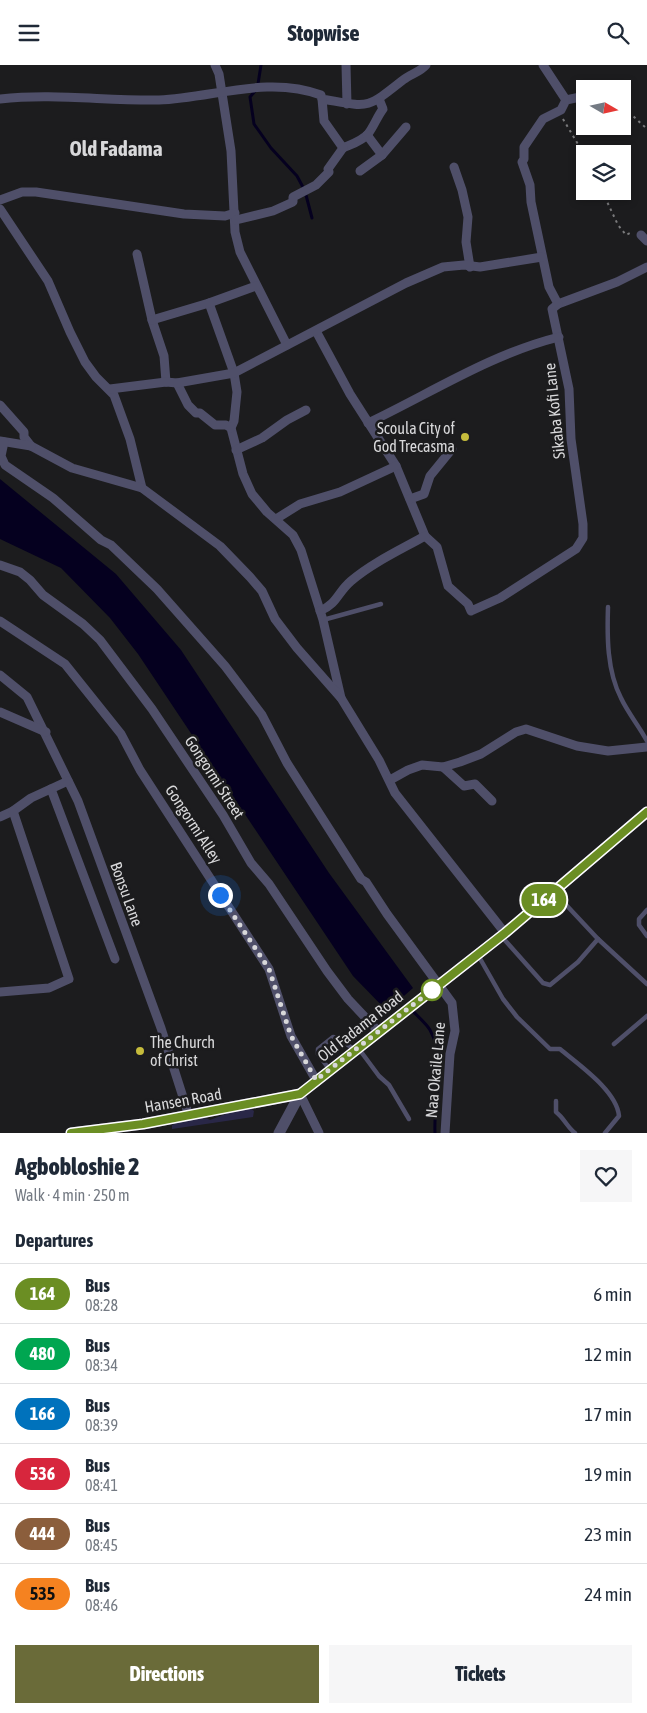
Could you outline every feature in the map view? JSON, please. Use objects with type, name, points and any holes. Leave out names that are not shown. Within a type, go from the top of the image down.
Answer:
[{"type":"street","points":[[215,65],[222,92],[231,151],[236,216],[235,231],[240,253],[287,345]]},
{"type":"street","points":[[346,65],[348,104]]},
{"type":"street","points":[[322,99],[348,104],[370,104],[426,65]]},
{"type":"street","points":[[543,65],[566,100]]},
{"type":"street","points":[[0,99],[38,96],[165,99],[190,98],[255,87],[306,90],[321,95],[324,121],[343,148]]},
{"type":"street","points":[[560,110],[566,100],[576,98]]},
{"type":"street","points":[[0,200],[13,195],[36,192],[191,214],[236,216],[273,211],[293,202],[294,197],[306,192],[327,174],[328,169],[343,148],[367,135],[383,109],[379,99]]},
{"type":"street","name":"Sikaba Kofi Lane","points":[[425,536],[437,547],[448,586],[468,604],[471,611],[500,598],[580,545],[583,524],[571,439],[569,389],[552,309],[558,304],[549,287],[531,202],[530,185],[522,162],[524,159],[524,147],[543,119],[560,110]]},
{"type":"street","points":[[360,171],[382,155],[406,127]]},
{"type":"street","points":[[367,135],[382,155]]},
{"type":"street","points":[[454,167],[462,190],[468,217],[466,242],[470,267]]},
{"type":"street","points":[[0,209],[10,227],[28,247],[48,281],[70,333],[85,362],[96,377],[110,389],[119,407],[130,439],[142,489]]},
{"type":"street","points":[[137,254],[152,320],[164,356],[166,382]]},
{"type":"street","points":[[110,389],[166,382],[177,383],[234,373],[419,277],[443,267],[464,265],[470,267],[542,257]]},
{"type":"street","points":[[558,304],[647,269]]},
{"type":"street","points":[[152,320],[210,303],[256,285]]},
{"type":"street","points":[[210,303],[234,373],[238,391],[231,428],[236,450],[252,495],[292,535],[301,550],[323,621],[341,698]]},
{"type":"street","points":[[316,331],[368,423],[396,466],[425,536],[351,581],[339,593],[332,605],[320,611]]},
{"type":"street","points":[[368,423],[418,399],[478,366],[534,343],[559,337]]},
{"type":"street","points":[[177,383],[188,405],[196,413],[200,413],[215,425],[226,425],[231,428]]},
{"type":"street","points":[[0,405],[24,431],[24,437],[31,446]]},
{"type":"street","points":[[236,450],[262,438],[287,420],[306,410]]},
{"type":"street","points":[[2,441],[31,446],[72,468],[142,489],[220,546],[262,591],[276,619],[297,649],[341,698],[390,780],[395,793],[503,935]]},
{"type":"street","name":"Naa Okaile Lane","points":[[2,441],[1,456],[5,465],[30,481],[101,540],[111,545],[157,589],[225,666],[262,715],[283,756],[361,879],[366,882],[452,1003],[455,1031],[450,1054],[445,1133]]},
{"type":"street","points":[[410,499],[424,494],[430,476],[452,449]]},
{"type":"street","points":[[276,519],[300,504],[340,492],[396,466]]},
{"type":"street","name":"Gongormi Street","points":[[0,565],[20,572],[44,595],[83,624],[100,640],[152,709],[223,815],[251,863],[269,884],[327,971],[348,999],[379,1032]]},
{"type":"street","name":"Gongormi Alley","points":[[0,621],[65,664],[121,734],[140,770],[269,969],[291,1036],[316,1080]]},
{"type":"street","name":"Bonsu Lane","points":[[0,675],[27,697],[46,732],[78,801],[161,1028],[189,1116]]},
{"type":"street","points":[[0,712],[46,732]]},
{"type":"street","points":[[390,780],[422,765],[443,767],[481,754],[516,731],[526,729],[577,746],[608,751],[647,747]]},
{"type":"street","points":[[443,767],[464,786],[475,784],[492,801]]},
{"type":"street","points":[[0,817],[13,811],[31,797],[68,781]]},
{"type":"street","points":[[51,789],[115,959]]},
{"type":"street","points":[[0,991],[49,988],[69,979],[13,811]]},
{"type":"street","name":"Old Fadama Road","points":[[300,1094],[503,935],[647,812]]},
{"type":"street","points":[[279,1133],[300,1094]]},
{"type":"street","points":[[300,1094],[319,1133]]},
{"type":"street","name":"Hansen Road","points":[[71,1133],[143,1129],[189,1116],[300,1094]]},
{"type":"lane","points":[[323,621],[381,604]]},
{"type":"lane","points":[[608,607],[607,635],[614,681],[621,699],[647,741]]},
{"type":"lane","points":[[554,891],[598,939],[647,984]]},
{"type":"lane","points":[[647,910],[639,919],[639,925],[647,936]]},
{"type":"lane","points":[[503,935],[543,983],[550,985],[578,962],[598,939]]},
{"type":"lane","points":[[478,954],[503,999],[517,1017],[550,1049],[560,1049],[595,1078],[618,1107],[619,1116],[605,1133]]},
{"type":"lane","points":[[614,1043],[647,1016]]},
{"type":"lane","points":[[330,1070],[318,1054],[318,1049],[333,1037],[357,1049],[389,1085],[409,1119]]},
{"type":"lane","points":[[556,1101],[556,1112],[567,1127],[575,1133]]},
{"type":"path","points":[[560,110],[566,125],[580,145]]},
{"type":"path","points":[[631,115],[647,129]]},
{"type":"path","points":[[606,200],[624,233],[626,235],[634,232],[644,238]]},
{"type":"shaded area","points":[[0,479],[116,574],[181,650],[329,873],[413,988],[387,1011],[353,976],[138,654],[110,618],[61,568],[0,539]]},
{"type":"shaded area","points":[[250,1108],[254,1111],[253,1117],[172,1129],[172,1125],[186,1120],[202,1118],[210,1120],[236,1110]]},
{"type":"waterway","points":[[258,84],[261,65]]},
{"type":"waterway","points":[[255,91],[250,97],[254,124],[271,148],[297,176],[305,191]]},
{"type":"waterway","points":[[306,195],[312,218]]},
{"type":"waterway","points":[[412,1010],[430,1030],[438,1055],[435,1133]]},
{"type":"bus line","name":"164","points":[[71,1133],[143,1124],[225,1110],[300,1094],[505,933],[647,812]]},
{"type":"place","name":"Scoula City of God Trecasma","points":[[465,437]]},
{"type":"place","name":"The Church of Christ","points":[[140,1051]]},
{"type":"district","name":"Old Fadama","points":[[116,148]]},
{"type":"route","points":[[220,895],[269,969],[291,1036],[316,1080],[432,990]]}]
